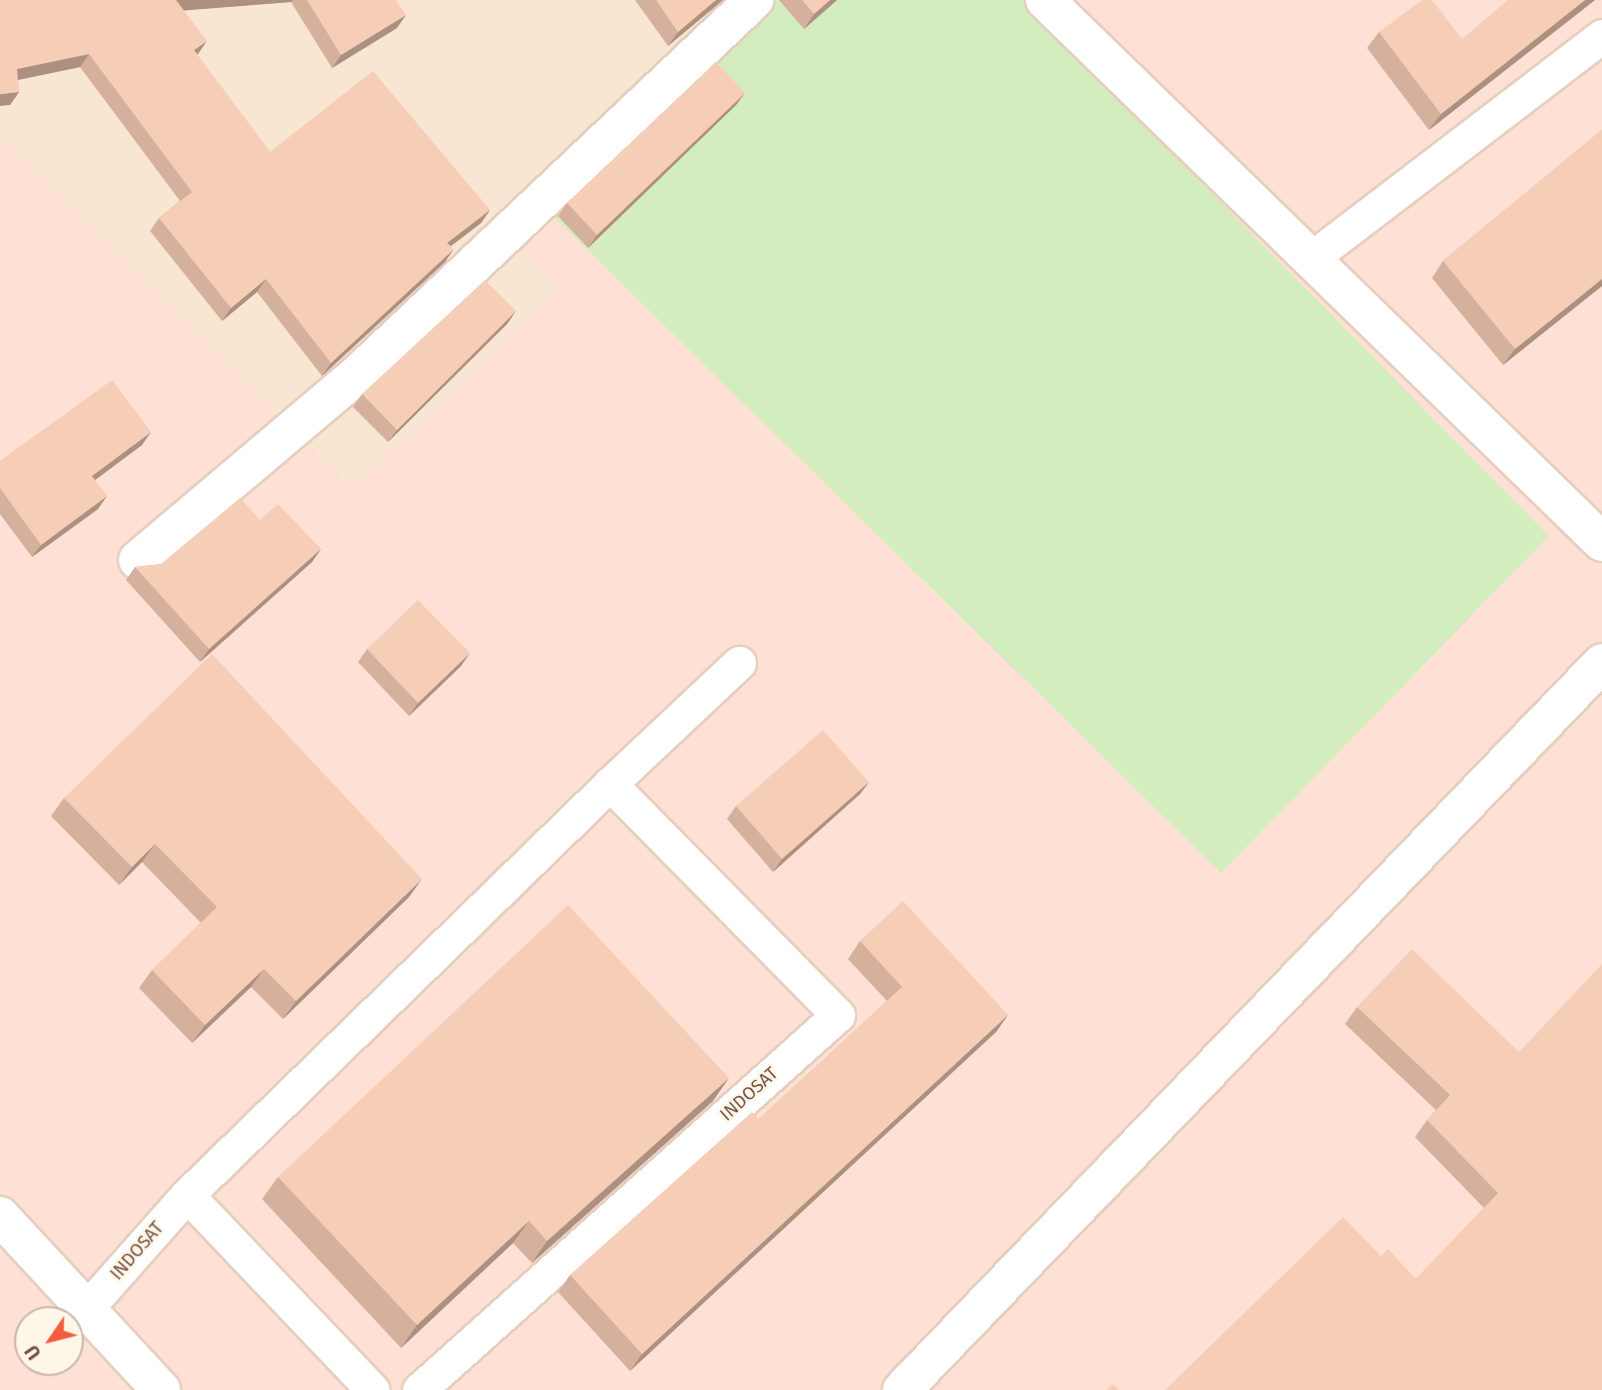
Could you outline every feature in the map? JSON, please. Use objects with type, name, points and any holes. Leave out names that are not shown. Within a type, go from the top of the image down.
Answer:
[{"type":"street","points":[[138,560],[356,376],[754,0]]},
{"type":"street","points":[[1045,0],[1309,260],[1602,542]]},
{"type":"street","points":[[902,1390],[1596,681]]},
{"type":"street","points":[[0,1216],[161,1390]]},
{"type":"lane","points":[[1309,260],[1602,36]]},
{"type":"lane","name":"INDOSAT","points":[[87,1308],[187,1195],[610,783],[738,663]]},
{"type":"lane","name":"INDOSAT","points":[[419,1390],[838,1015],[610,783]]},
{"type":"lane","points":[[187,1195],[373,1390]]},
{"type":"shaded area","points":[[0,0],[748,0],[508,232],[560,290],[352,491],[0,135]]},
{"type":"shaded area","points":[[748,0],[1602,0],[1602,1390],[0,1390],[0,135],[352,490],[560,290],[508,232]]},
{"type":"green space","points":[[760,0],[1022,0],[1549,536],[1221,873],[544,207]]},
{"type":"building","points":[[0,0],[176,0],[207,41],[194,50],[270,152],[373,71],[490,210],[447,243],[454,249],[331,363],[266,279],[231,308],[159,218],[192,192],[89,54],[17,69],[19,92],[0,94]]},
{"type":"building","points":[[307,0],[396,0],[406,15],[341,55]]},
{"type":"building","points":[[656,0],[716,0],[678,32]]},
{"type":"building","points":[[802,0],[830,0],[814,14]]},
{"type":"building","points":[[1422,0],[1432,0],[1462,39],[1508,0],[1585,0],[1441,114],[1379,32]]},
{"type":"building","points":[[716,62],[745,93],[597,235],[567,203]]},
{"type":"building","points":[[1602,130],[1602,279],[1515,349],[1443,261]]},
{"type":"building","points":[[485,280],[516,311],[397,430],[362,394]]},
{"type":"building","points":[[112,380],[151,432],[92,476],[107,496],[41,545],[0,488],[0,461]]},
{"type":"building","points":[[240,498],[260,520],[278,504],[321,549],[209,649],[135,567],[161,564]]},
{"type":"building","points":[[418,600],[470,653],[418,703],[367,649]]},
{"type":"building","points":[[212,654],[422,879],[296,1001],[264,969],[205,1025],[152,970],[217,907],[155,844],[132,867],[64,798]]},
{"type":"building","points":[[823,730],[869,782],[782,859],[736,806]]},
{"type":"building","points":[[903,901],[1008,1015],[642,1354],[570,1275],[752,1112],[759,1119],[902,987],[860,941]]},
{"type":"building","points":[[568,905],[729,1078],[547,1241],[529,1221],[417,1325],[278,1177]]},
{"type":"building","points":[[1412,949],[1519,1052],[1602,964],[1602,1390],[1165,1390],[1343,1217],[1381,1256],[1388,1249],[1416,1279],[1498,1193],[1427,1120],[1450,1095],[1357,1007]]},
{"type":"building","points":[[1113,1384],[1119,1390],[1106,1390]]}]
